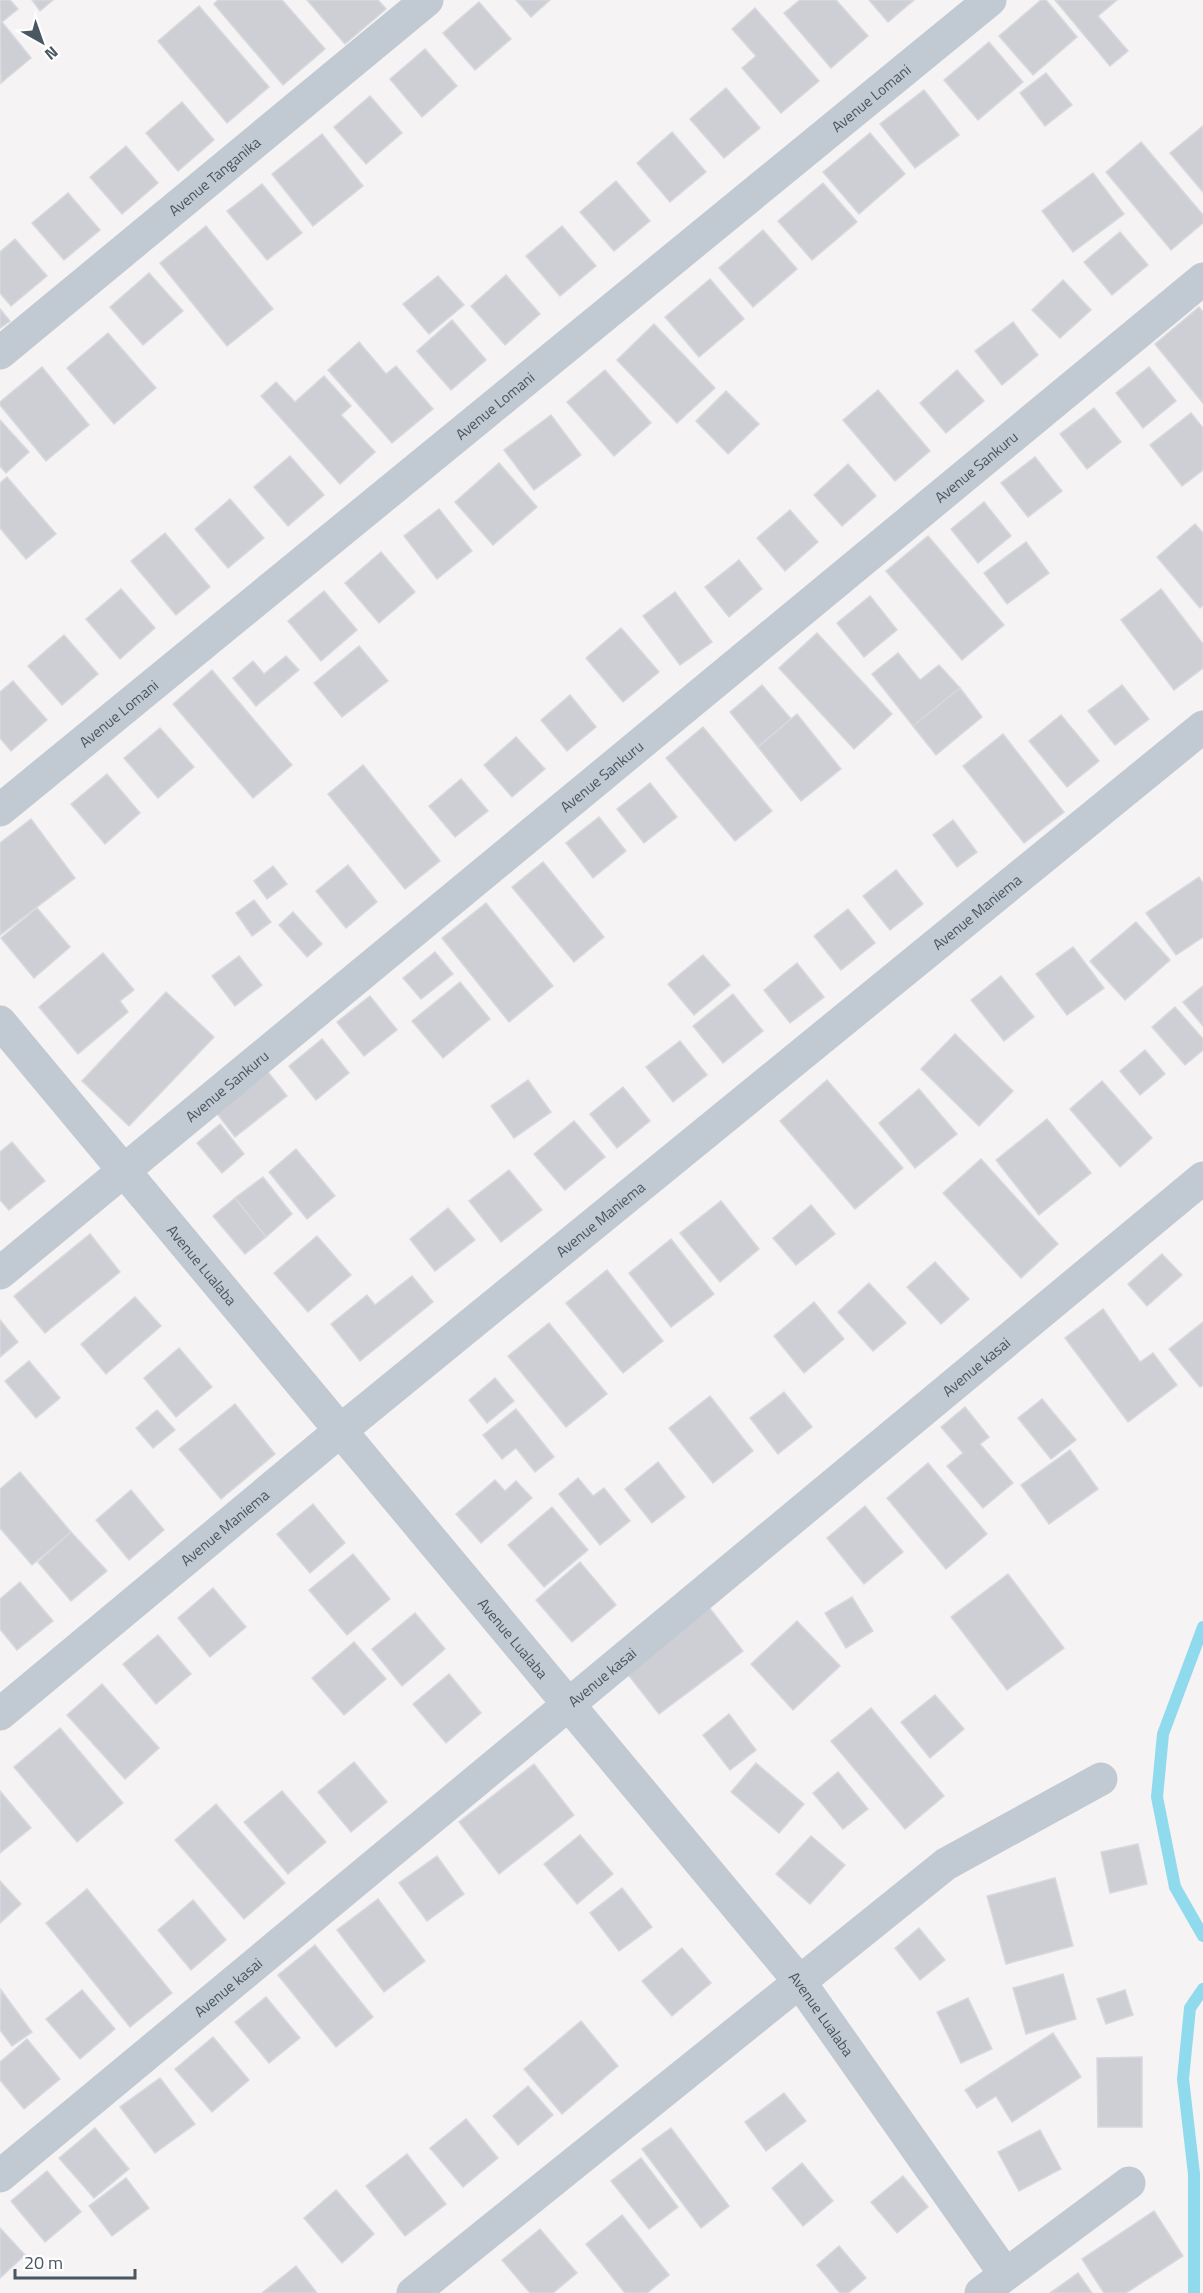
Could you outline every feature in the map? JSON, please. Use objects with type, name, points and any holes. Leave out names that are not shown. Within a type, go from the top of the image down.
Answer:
[{"type":"street","name":"Avenue Tanganika","points":[[0,353],[427,0]]},
{"type":"street","name":"Avenue Lomani","points":[[0,810],[990,0]]},
{"type":"street","name":"Avenue Sankuru","points":[[0,1273],[124,1173],[1203,279]]},
{"type":"street","name":"Avenue Maniema","points":[[0,1714],[340,1431],[1203,727]]},
{"type":"street","name":"Avenue Lualaba","points":[[0,1022],[799,1981],[993,2284]]},
{"type":"street","name":"Avenue kasai","points":[[0,2176],[1203,1178]]},
{"type":"street","points":[[413,2293],[946,1864],[1101,1779]]},
{"type":"street","points":[[993,2284],[1129,2183]]},
{"type":"building","points":[[0,0],[10,0],[18,9],[2,22],[31,58],[1,83]]},
{"type":"building","points":[[32,0],[53,0],[40,11]]},
{"type":"building","points":[[218,0],[282,0],[325,49],[283,85],[214,4]]},
{"type":"building","points":[[307,0],[378,0],[386,9],[345,44]]},
{"type":"building","points":[[516,0],[550,0],[531,17]]},
{"type":"building","points":[[800,0],[836,0],[868,36],[831,68],[784,13]]},
{"type":"building","points":[[869,0],[914,0],[888,22]]},
{"type":"building","points":[[1041,0],[1046,0],[1077,37],[1033,75],[999,36]]},
{"type":"building","points":[[1055,0],[1117,0],[1098,16],[1128,51],[1110,66]]},
{"type":"building","points":[[479,2],[511,39],[475,70],[443,33]]},
{"type":"building","points":[[199,6],[269,87],[227,123],[158,41]]},
{"type":"building","points":[[755,8],[819,81],[781,113],[742,68],[756,56],[732,29]]},
{"type":"building","points":[[989,42],[1023,82],[978,120],[944,80]]},
{"type":"building","points":[[425,49],[457,86],[422,117],[390,79]]},
{"type":"building","points":[[1046,73],[1072,105],[1045,126],[1020,93]]},
{"type":"building","points":[[726,88],[760,128],[724,158],[690,119]]},
{"type":"building","points":[[924,90],[959,135],[915,168],[880,124]]},
{"type":"building","points":[[370,96],[402,133],[366,164],[334,127]]},
{"type":"building","points":[[182,102],[214,140],[178,171],[146,133]]},
{"type":"building","points":[[1203,126],[1203,192],[1170,153]]},
{"type":"building","points":[[672,132],[706,172],[670,202],[637,163]]},
{"type":"building","points":[[870,133],[905,174],[859,214],[823,172]]},
{"type":"building","points":[[322,134],[363,186],[313,226],[272,174]]},
{"type":"building","points":[[1141,142],[1203,215],[1203,223],[1171,250],[1106,172]]},
{"type":"building","points":[[126,146],[158,183],[122,214],[90,177]]},
{"type":"building","points":[[1093,173],[1124,214],[1073,252],[1042,211]]},
{"type":"building","points":[[616,181],[650,221],[614,251],[580,212]]},
{"type":"building","points":[[823,183],[857,222],[812,260],[778,221]]},
{"type":"building","points":[[262,184],[302,233],[267,260],[227,211]]},
{"type":"building","points":[[68,193],[100,230],[64,260],[32,223]]},
{"type":"building","points":[[206,226],[273,309],[227,346],[160,263]]},
{"type":"building","points":[[562,226],[596,266],[560,296],[526,256]]},
{"type":"building","points":[[763,230],[797,269],[753,307],[719,268]]},
{"type":"building","points":[[1120,232],[1148,265],[1112,295],[1084,262]]},
{"type":"building","points":[[15,239],[47,276],[11,306],[0,293],[0,252]]},
{"type":"building","points":[[149,273],[183,311],[143,345],[110,307]]},
{"type":"building","points":[[506,275],[540,314],[505,345],[471,306]]},
{"type":"building","points":[[438,276],[464,305],[429,334],[403,304]]},
{"type":"building","points":[[710,279],[744,319],[699,357],[665,317]]},
{"type":"building","points":[[1063,280],[1091,310],[1060,338],[1032,310]]},
{"type":"building","points":[[1199,307],[1203,312],[1203,403],[1155,344]]},
{"type":"building","points":[[0,309],[10,321],[0,328]]},
{"type":"building","points":[[452,320],[486,360],[451,390],[417,351]]},
{"type":"building","points":[[1013,322],[1038,355],[1002,385],[975,351]]},
{"type":"building","points":[[654,324],[715,388],[677,423],[617,360]]},
{"type":"building","points":[[108,333],[156,388],[114,424],[67,368]]},
{"type":"building","points":[[359,342],[386,374],[396,366],[433,409],[392,443],[328,370]]},
{"type":"building","points":[[42,367],[89,425],[46,461],[0,405],[0,402]]},
{"type":"building","points":[[1149,367],[1176,401],[1143,428],[1116,393]]},
{"type":"building","points":[[605,370],[651,423],[614,456],[567,402]]},
{"type":"building","points":[[957,370],[984,401],[946,433],[920,403]]},
{"type":"building","points":[[324,376],[351,406],[341,415],[375,452],[340,484],[261,396],[276,382],[295,402]]},
{"type":"building","points":[[878,390],[930,451],[895,481],[843,420]]},
{"type":"building","points":[[726,391],[759,424],[728,454],[696,421]]},
{"type":"building","points":[[1094,408],[1121,442],[1087,469],[1060,434]]},
{"type":"building","points":[[1191,413],[1203,428],[1203,470],[1182,486],[1150,445]]},
{"type":"building","points":[[551,415],[581,455],[534,490],[504,450]]},
{"type":"building","points":[[0,420],[29,452],[6,473],[0,466]]},
{"type":"building","points":[[290,456],[324,495],[288,526],[254,487]]},
{"type":"building","points":[[1035,457],[1062,491],[1028,517],[1001,483]]},
{"type":"building","points":[[499,463],[537,507],[493,545],[455,502]]},
{"type":"building","points":[[848,464],[876,496],[842,526],[814,495]]},
{"type":"building","points":[[7,477],[56,534],[26,559],[0,528],[0,483]]},
{"type":"building","points":[[230,499],[264,538],[228,568],[195,529]]},
{"type":"building","points":[[984,502],[1011,536],[978,563],[951,529]]},
{"type":"building","points":[[439,509],[472,551],[437,579],[404,536]]},
{"type":"building","points":[[790,510],[818,542],[785,571],[757,538]]},
{"type":"building","points":[[1195,524],[1203,533],[1203,605],[1200,608],[1157,557]]},
{"type":"building","points":[[165,533],[210,587],[176,615],[131,561]]},
{"type":"building","points":[[928,536],[1004,625],[962,660],[886,571]]},
{"type":"building","points":[[1026,542],[1049,573],[1007,604],[984,573]]},
{"type":"building","points":[[381,552],[415,592],[379,623],[345,583]]},
{"type":"building","points":[[739,560],[762,589],[729,617],[705,587]]},
{"type":"building","points":[[121,589],[155,628],[120,659],[86,619]]},
{"type":"building","points":[[1161,589],[1203,644],[1203,668],[1174,690],[1121,620]]},
{"type":"building","points":[[324,591],[357,630],[321,661],[288,621]]},
{"type":"building","points":[[675,592],[712,642],[680,665],[643,616]]},
{"type":"building","points":[[870,596],[897,630],[864,657],[837,623]]},
{"type":"building","points":[[621,628],[659,672],[623,702],[586,658]]},
{"type":"building","points":[[817,633],[892,714],[854,749],[779,668]]},
{"type":"building","points":[[64,635],[98,674],[62,705],[28,666]]},
{"type":"building","points":[[359,646],[388,681],[342,717],[314,683]]},
{"type":"building","points":[[898,653],[920,680],[939,665],[960,688],[913,726],[872,674]]},
{"type":"building","points":[[286,656],[299,670],[256,706],[233,678],[253,661],[264,674]]},
{"type":"building","points":[[212,670],[292,765],[253,798],[173,704]]},
{"type":"building","points":[[13,681],[47,720],[11,751],[0,738],[0,692]]},
{"type":"building","points":[[762,685],[791,719],[758,747],[730,712]]},
{"type":"building","points":[[1122,685],[1149,719],[1115,745],[1088,711]]},
{"type":"building","points":[[960,688],[982,717],[936,755],[913,726]]},
{"type":"building","points":[[570,695],[596,727],[567,751],[541,720]]},
{"type":"building","points":[[797,714],[841,769],[801,801],[758,747]]},
{"type":"building","points":[[1061,715],[1099,761],[1067,787],[1029,741]]},
{"type":"building","points":[[703,727],[772,811],[735,841],[666,758]]},
{"type":"building","points":[[160,728],[194,767],[158,798],[124,758]]},
{"type":"building","points":[[1003,734],[1064,812],[1024,843],[963,766]]},
{"type":"building","points":[[516,737],[545,769],[512,797],[484,765]]},
{"type":"building","points":[[363,765],[440,861],[405,889],[328,794]]},
{"type":"building","points":[[107,774],[140,813],[105,844],[71,804]]},
{"type":"building","points":[[461,779],[488,811],[455,837],[429,806]]},
{"type":"building","points":[[650,783],[677,817],[644,843],[617,809]]},
{"type":"building","points":[[599,817],[626,851],[593,878],[566,843]]},
{"type":"building","points":[[31,819],[75,878],[0,935],[0,843]]},
{"type":"building","points":[[953,820],[977,852],[957,867],[933,835]]},
{"type":"building","points":[[543,862],[604,937],[574,962],[512,887]]},
{"type":"building","points":[[348,865],[377,902],[346,928],[316,891]]},
{"type":"building","points":[[273,866],[287,884],[267,899],[254,881]]},
{"type":"building","points":[[896,870],[923,904],[890,930],[863,896]]},
{"type":"building","points":[[1199,877],[1203,883],[1203,937],[1176,955],[1146,913]]},
{"type":"building","points":[[254,900],[271,922],[252,936],[236,913]]},
{"type":"building","points":[[486,903],[553,986],[509,1022],[442,938]]},
{"type":"building","points":[[37,908],[70,947],[34,978],[1,938]]},
{"type":"building","points":[[848,909],[875,943],[841,970],[814,936]]},
{"type":"building","points":[[293,912],[322,944],[307,957],[279,925]]},
{"type":"building","points":[[1136,922],[1170,960],[1125,1000],[1090,961]]},
{"type":"building","points":[[1073,947],[1104,988],[1067,1015],[1036,974]]},
{"type":"building","points":[[435,952],[453,974],[421,999],[403,978]]},
{"type":"building","points":[[103,953],[134,990],[120,1001],[128,1012],[78,1054],[39,1007]]},
{"type":"building","points":[[703,955],[730,985],[694,1015],[668,984]]},
{"type":"building","points":[[239,956],[262,985],[235,1006],[212,976]]},
{"type":"building","points":[[797,963],[824,997],[790,1023],[764,990]]},
{"type":"building","points":[[1001,976],[1034,1017],[1004,1041],[971,1000]]},
{"type":"building","points":[[460,982],[490,1019],[443,1058],[412,1021]]},
{"type":"building","points":[[1203,986],[1203,1026],[1183,1002]]},
{"type":"building","points":[[166,992],[214,1037],[129,1126],[82,1081]]},
{"type":"building","points":[[733,994],[763,1031],[723,1063],[693,1026]]},
{"type":"building","points":[[370,996],[397,1030],[364,1056],[337,1022]]},
{"type":"building","points":[[1175,1007],[1203,1039],[1203,1050],[1185,1065],[1152,1027]]},
{"type":"building","points":[[955,1034],[1013,1091],[979,1126],[921,1069]]},
{"type":"building","points":[[322,1039],[349,1073],[316,1100],[289,1066]]},
{"type":"building","points":[[680,1041],[707,1075],[673,1102],[646,1067]]},
{"type":"building","points":[[1145,1050],[1165,1074],[1140,1095],[1120,1071]]},
{"type":"building","points":[[268,1072],[287,1096],[235,1137],[215,1111]]},
{"type":"building","points":[[528,1080],[551,1112],[514,1138],[491,1106]]},
{"type":"building","points":[[827,1080],[903,1168],[855,1209],[780,1121]]},
{"type":"building","points":[[1102,1081],[1152,1138],[1120,1167],[1070,1109]]},
{"type":"building","points":[[623,1087],[650,1121],[617,1148],[590,1114]]},
{"type":"building","points":[[919,1089],[957,1134],[915,1168],[879,1123]]},
{"type":"building","points":[[1047,1119],[1091,1173],[1039,1215],[996,1160]]},
{"type":"building","points":[[574,1121],[605,1157],[565,1190],[534,1154]]},
{"type":"building","points":[[220,1124],[244,1154],[222,1173],[197,1143]]},
{"type":"building","points":[[12,1142],[45,1181],[9,1210],[0,1200],[0,1152]]},
{"type":"building","points":[[296,1149],[335,1196],[307,1219],[269,1172]]},
{"type":"building","points":[[981,1159],[1058,1244],[1021,1278],[943,1193]]},
{"type":"building","points":[[509,1170],[542,1210],[501,1242],[469,1201]]},
{"type":"building","points":[[263,1177],[292,1214],[266,1237],[235,1198]]},
{"type":"building","points":[[235,1198],[266,1237],[245,1254],[213,1216]]},
{"type":"building","points":[[721,1201],[759,1249],[720,1282],[680,1233]]},
{"type":"building","points":[[811,1205],[835,1234],[796,1265],[773,1238]]},
{"type":"building","points":[[448,1208],[475,1240],[435,1271],[410,1239]]},
{"type":"building","points":[[90,1234],[120,1272],[45,1333],[14,1296]]},
{"type":"building","points":[[317,1236],[351,1275],[308,1312],[274,1273]]},
{"type":"building","points":[[671,1239],[714,1294],[671,1327],[629,1273]]},
{"type":"building","points":[[1162,1254],[1182,1275],[1147,1306],[1128,1284]]},
{"type":"building","points":[[935,1262],[969,1299],[941,1324],[907,1287]]},
{"type":"building","points":[[607,1270],[663,1341],[623,1373],[566,1303]]},
{"type":"building","points":[[412,1276],[433,1302],[360,1361],[331,1324],[367,1295],[375,1305]]},
{"type":"building","points":[[869,1283],[906,1323],[873,1351],[838,1312]]},
{"type":"building","points":[[135,1297],[161,1326],[106,1374],[81,1344]]},
{"type":"building","points":[[814,1302],[844,1339],[804,1373],[774,1336]]},
{"type":"building","points":[[1103,1309],[1140,1362],[1153,1353],[1177,1385],[1128,1422],[1065,1338]]},
{"type":"building","points":[[0,1320],[18,1342],[0,1357]]},
{"type":"building","points":[[1203,1322],[1203,1385],[1200,1387],[1169,1349]]},
{"type":"building","points":[[549,1323],[607,1394],[566,1427],[508,1356]]},
{"type":"building","points":[[179,1348],[212,1387],[176,1417],[144,1378]]},
{"type":"building","points":[[29,1361],[60,1398],[36,1418],[5,1381]]},
{"type":"building","points":[[495,1378],[514,1401],[487,1423],[469,1400]]},
{"type":"building","points":[[784,1392],[812,1427],[778,1454],[750,1418]]},
{"type":"building","points":[[710,1396],[753,1451],[713,1483],[669,1428]]},
{"type":"building","points":[[1042,1399],[1076,1440],[1051,1459],[1018,1418]]},
{"type":"building","points":[[235,1404],[275,1454],[221,1499],[179,1449]]},
{"type":"building","points":[[965,1407],[989,1437],[980,1444],[1013,1483],[983,1508],[947,1466],[963,1453],[941,1427]]},
{"type":"building","points":[[516,1409],[554,1457],[535,1472],[516,1448],[502,1459],[483,1435]]},
{"type":"building","points":[[157,1410],[175,1430],[153,1448],[136,1428]]},
{"type":"building","points":[[1070,1450],[1098,1489],[1049,1524],[1021,1485]]},
{"type":"building","points":[[658,1462],[685,1497],[652,1523],[625,1489]]},
{"type":"building","points":[[928,1463],[987,1534],[946,1569],[887,1498]]},
{"type":"building","points":[[20,1472],[71,1532],[32,1565],[0,1528],[0,1489]]},
{"type":"building","points":[[578,1478],[593,1496],[604,1488],[630,1521],[600,1545],[559,1494]]},
{"type":"building","points":[[495,1480],[505,1491],[516,1481],[532,1498],[481,1543],[456,1514]]},
{"type":"building","points":[[131,1490],[164,1530],[129,1560],[96,1520]]},
{"type":"building","points":[[313,1504],[345,1543],[310,1573],[277,1534]]},
{"type":"building","points":[[865,1506],[903,1552],[864,1584],[827,1538]]},
{"type":"building","points":[[552,1507],[588,1550],[544,1587],[508,1545]]},
{"type":"building","points":[[71,1532],[107,1571],[71,1601],[38,1562]]},
{"type":"building","points":[[353,1554],[390,1599],[347,1635],[309,1590]]},
{"type":"building","points":[[580,1562],[616,1605],[572,1642],[536,1600]]},
{"type":"building","points":[[1008,1574],[1064,1648],[1007,1690],[951,1617]]},
{"type":"building","points":[[20,1582],[53,1621],[17,1650],[0,1629],[0,1599]]},
{"type":"building","points":[[213,1588],[246,1627],[210,1657],[178,1618]]},
{"type":"building","points":[[852,1597],[873,1631],[846,1648],[825,1613]]},
{"type":"building","points":[[705,1602],[743,1651],[659,1714],[622,1667]]},
{"type":"building","points":[[415,1613],[445,1649],[402,1686],[372,1649]]},
{"type":"building","points":[[797,1621],[840,1666],[793,1710],[751,1664]]},
{"type":"building","points":[[158,1635],[191,1674],[156,1704],[123,1664]]},
{"type":"building","points":[[354,1642],[386,1679],[344,1715],[312,1678]]},
{"type":"building","points":[[449,1674],[481,1713],[446,1743],[413,1704]]},
{"type":"building","points":[[102,1684],[159,1748],[125,1779],[67,1715]]},
{"type":"building","points":[[935,1695],[964,1729],[930,1758],[901,1722]]},
{"type":"building","points":[[871,1708],[944,1796],[905,1829],[831,1741]]},
{"type":"building","points":[[729,1714],[756,1750],[730,1770],[703,1735]]},
{"type":"building","points":[[60,1728],[123,1803],[77,1842],[14,1767]]},
{"type":"building","points":[[354,1762],[387,1802],[351,1832],[318,1792]]},
{"type":"building","points":[[756,1763],[804,1804],[779,1833],[731,1792]]},
{"type":"building","points":[[534,1764],[574,1815],[499,1874],[459,1822]]},
{"type":"building","points":[[838,1772],[868,1809],[843,1829],[813,1793]]},
{"type":"building","points":[[0,1791],[31,1828],[0,1853]]},
{"type":"building","points":[[282,1791],[326,1842],[288,1874],[244,1822]]},
{"type":"building","points":[[216,1804],[285,1883],[244,1919],[175,1840]]},
{"type":"building","points":[[580,1835],[613,1874],[577,1904],[544,1864]]},
{"type":"building","points":[[811,1836],[845,1865],[810,1904],[776,1874]]},
{"type":"building","points":[[1138,1844],[1147,1884],[1110,1893],[1101,1852]]},
{"type":"building","points":[[437,1856],[464,1894],[427,1921],[399,1883]]},
{"type":"building","points":[[1055,1878],[1073,1946],[1006,1964],[987,1896]]},
{"type":"building","points":[[0,1881],[21,1904],[0,1923]]},
{"type":"building","points":[[622,1888],[652,1927],[619,1951],[590,1913]]},
{"type":"building","points":[[87,1889],[172,1993],[130,2027],[46,1923]]},
{"type":"building","points":[[378,1899],[425,1961],[384,1992],[337,1930]]},
{"type":"building","points":[[193,1900],[226,1940],[191,1970],[158,1930]]},
{"type":"building","points":[[919,1928],[945,1960],[920,1980],[895,1948]]},
{"type":"building","points":[[315,1945],[373,2017],[336,2047],[278,1975]]},
{"type":"building","points":[[682,1948],[711,1983],[672,2016],[642,1981]]},
{"type":"building","points":[[1063,1974],[1076,2019],[1026,2034],[1013,1988]]},
{"type":"building","points":[[1,1990],[32,2032],[12,2046],[0,2030]]},
{"type":"building","points":[[82,1990],[115,2029],[80,2059],[46,2019]]},
{"type":"building","points":[[1125,1990],[1133,2015],[1106,2024],[1097,1999]]},
{"type":"building","points":[[266,1997],[300,2038],[269,2063],[235,2022]]},
{"type":"building","points":[[968,1998],[992,2049],[961,2063],[937,2012]]},
{"type":"building","points":[[581,2021],[618,2066],[562,2114],[524,2069]]},
{"type":"building","points":[[1053,2033],[1081,2077],[1012,2122],[996,2096],[977,2108],[965,2090]]},
{"type":"building","points":[[213,2037],[249,2080],[212,2112],[175,2069]]},
{"type":"building","points":[[27,2039],[60,2079],[24,2109],[0,2080],[0,2062]]},
{"type":"building","points":[[1142,2057],[1142,2127],[1098,2127],[1097,2058]]},
{"type":"building","points":[[160,2078],[195,2124],[155,2153],[120,2107]]},
{"type":"building","points":[[528,2086],[553,2115],[518,2145],[493,2116]]},
{"type":"building","points":[[784,2093],[806,2121],[766,2151],[745,2122]]},
{"type":"building","points":[[466,2119],[498,2158],[463,2187],[430,2148]]},
{"type":"building","points":[[95,2128],[129,2169],[94,2198],[59,2158]]},
{"type":"building","points":[[671,2128],[729,2206],[701,2228],[642,2149]]},
{"type":"building","points":[[1040,2130],[1061,2169],[1019,2191],[998,2152]]},
{"type":"building","points":[[407,2154],[446,2204],[405,2236],[366,2186]]},
{"type":"building","points":[[641,2158],[678,2207],[649,2229],[611,2181]]},
{"type":"building","points":[[802,2163],[833,2201],[803,2226],[772,2188]]},
{"type":"building","points":[[47,2171],[81,2212],[45,2242],[11,2201]]},
{"type":"building","points":[[903,2176],[928,2207],[897,2233],[871,2202]]},
{"type":"building","points":[[126,2178],[149,2208],[112,2236],[89,2206]]},
{"type":"building","points":[[336,2190],[374,2234],[342,2263],[304,2218]]},
{"type":"building","points":[[1154,2211],[1183,2256],[1126,2293],[1104,2293],[1082,2259]]},
{"type":"building","points":[[622,2215],[669,2275],[647,2293],[625,2293],[586,2244]]},
{"type":"building","points":[[0,2228],[25,2255],[0,2278]]},
{"type":"building","points":[[540,2229],[577,2273],[553,2293],[530,2293],[502,2260]]},
{"type":"building","points":[[839,2246],[866,2278],[848,2293],[840,2293],[817,2265]]},
{"type":"building","points":[[296,2266],[317,2293],[262,2293]]},
{"type":"building","points":[[1078,2273],[1092,2293],[1050,2293]]},
{"type":"waterway","points":[[1203,1627],[1163,1734],[1157,1797],[1175,1887],[1203,1936]]},
{"type":"waterway","points":[[1194,2293],[1194,2174],[1183,2079],[1190,2008],[1203,1989]]}]
